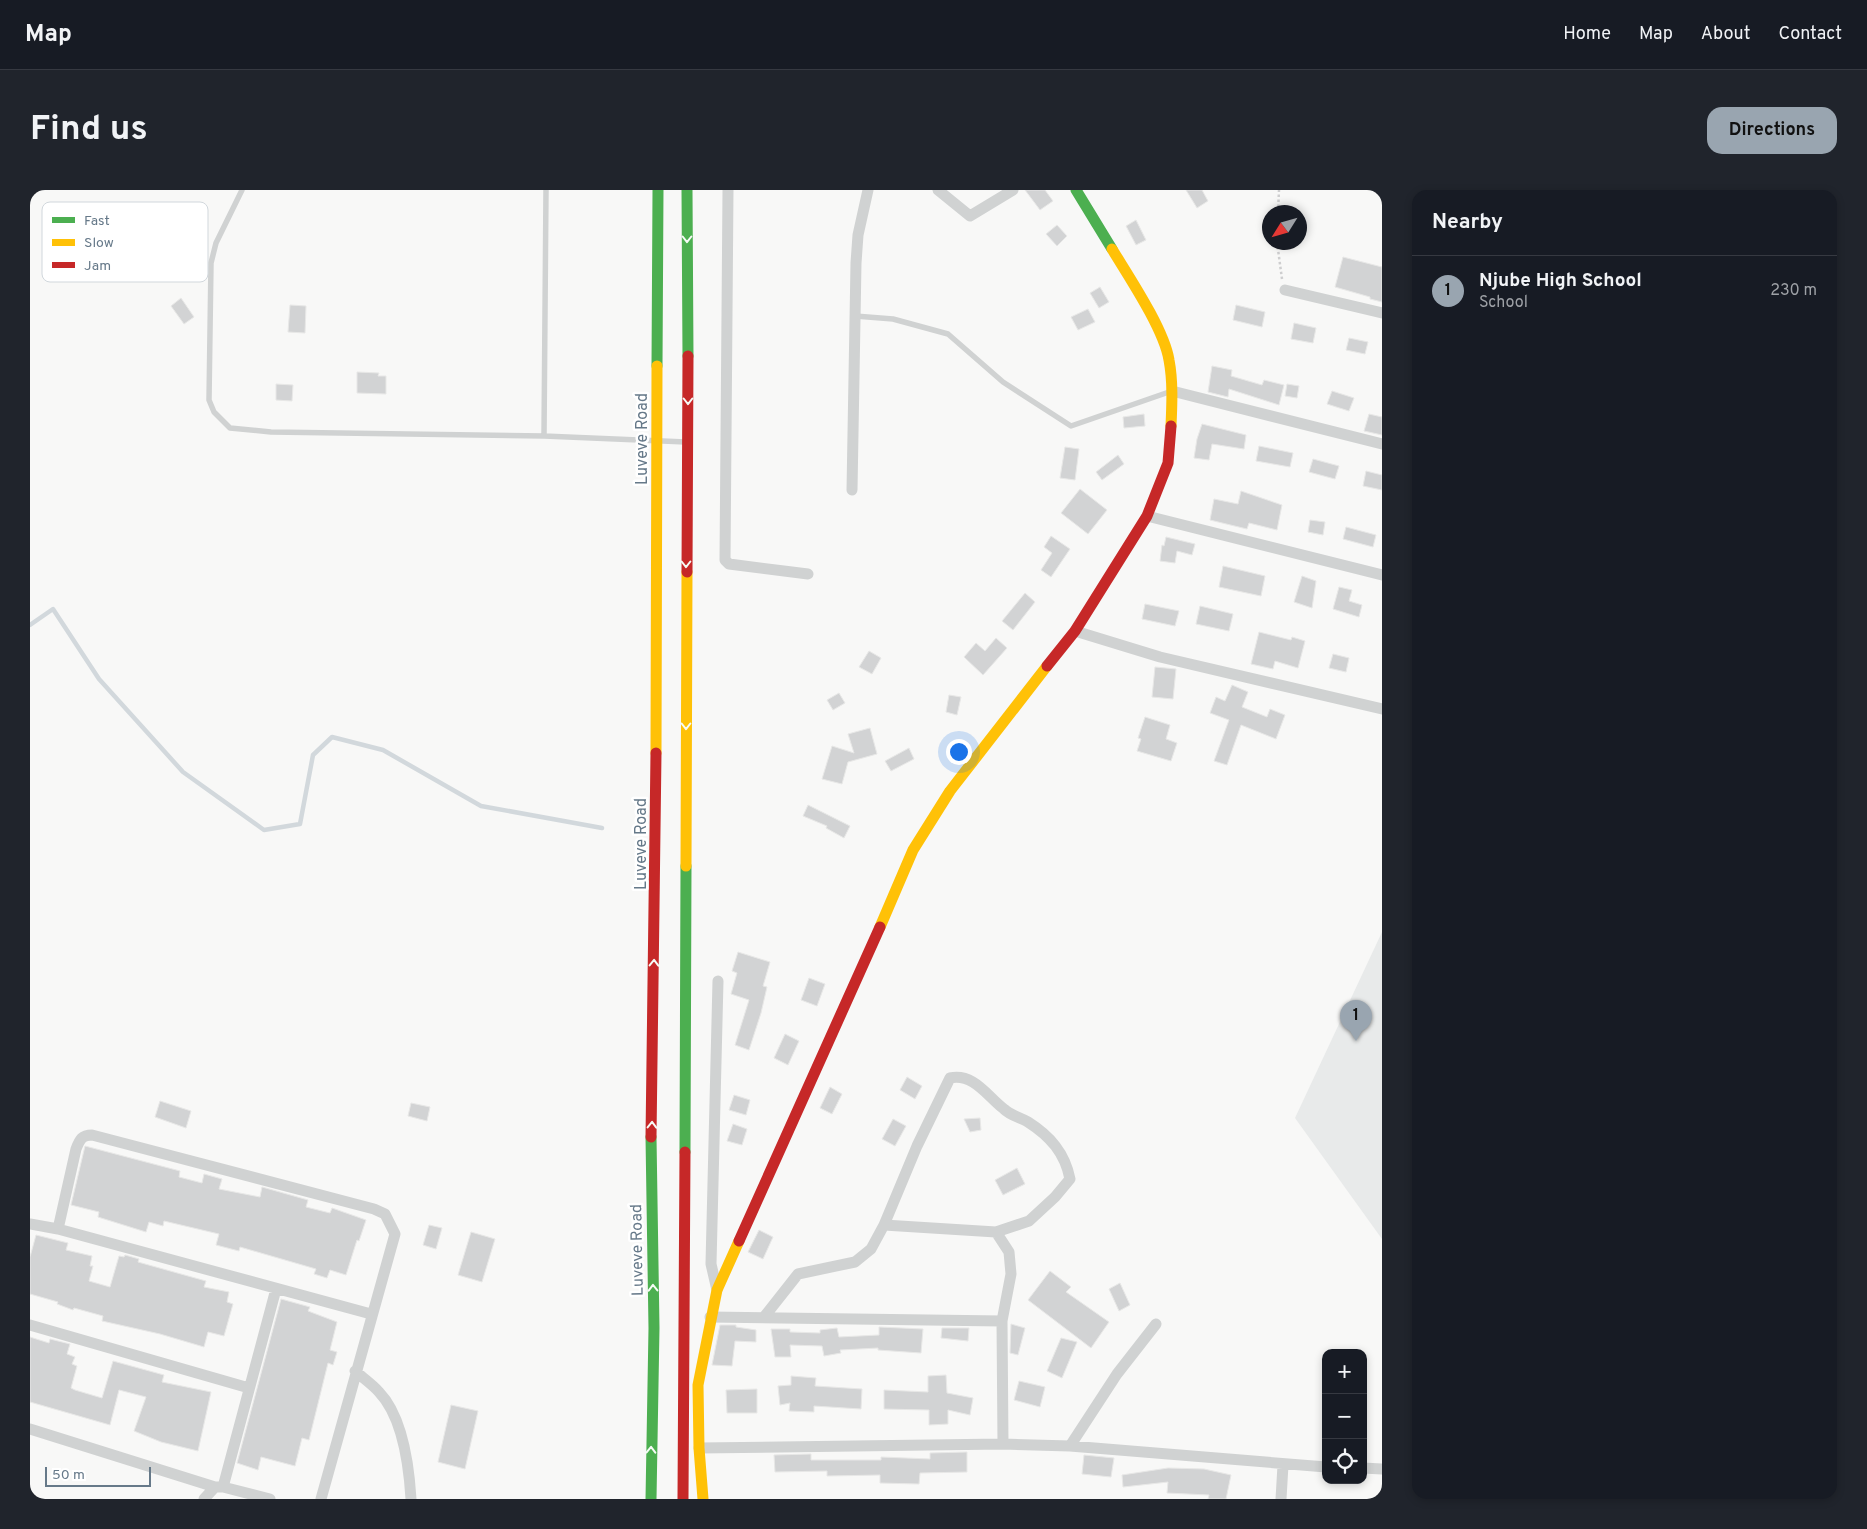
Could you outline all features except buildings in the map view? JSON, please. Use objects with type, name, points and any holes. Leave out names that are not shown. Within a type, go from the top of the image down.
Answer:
[{"type":"street","name":"Luveve Road","points":[[651,1499],[654,1328],[651,1155],[656,881],[658,190]]},
{"type":"street","points":[[683,1499],[684,939],[688,442],[687,190]]},
{"type":"street","points":[[728,190],[725,560],[729,564],[808,574]]},
{"type":"street","points":[[852,490],[858,235],[868,190]]},
{"type":"street","points":[[938,190],[970,216],[1013,190]]},
{"type":"street","points":[[703,1499],[698,1448],[698,1385],[710,1317],[717,1290],[850,996],[913,850],[950,791],[1075,632],[1147,516],[1168,463],[1171,441],[1172,391],[1169,359],[1159,330],[1076,190]]},
{"type":"street","points":[[1285,290],[1382,314]]},
{"type":"street","points":[[1172,391],[1382,444]]},
{"type":"street","points":[[1147,516],[1382,575]]},
{"type":"street","points":[[1075,632],[1160,657],[1382,709]]},
{"type":"street","points":[[717,1290],[711,1264],[718,981]]},
{"type":"street","points":[[764,1317],[798,1274],[855,1262],[862,1259],[871,1249],[884,1225],[916,1146],[950,1078],[959,1076],[973,1081],[1005,1110],[1046,1134],[1063,1156],[1068,1169],[1070,1179],[1065,1187],[1029,1221],[996,1232],[884,1225]]},
{"type":"street","points":[[58,1229],[76,1149],[79,1140],[85,1135],[92,1135],[374,1209],[385,1214],[396,1234],[371,1314],[321,1499]]},
{"type":"street","points":[[30,1224],[58,1229],[371,1314]]},
{"type":"street","points":[[996,1232],[1010,1252],[1011,1274],[1002,1321],[1004,1444]]},
{"type":"street","points":[[204,1499],[219,1487],[249,1388],[276,1288]]},
{"type":"street","points":[[710,1317],[1002,1321]]},
{"type":"street","points":[[1070,1446],[1116,1374],[1156,1324]]},
{"type":"street","points":[[30,1325],[249,1388]]},
{"type":"street","points":[[355,1371],[380,1392],[396,1420],[409,1463],[411,1499]]},
{"type":"street","points":[[30,1429],[219,1487],[270,1499]]},
{"type":"street","points":[[698,1448],[1004,1444],[1070,1446],[1322,1467]]},
{"type":"street","points":[[1281,1499],[1283,1465]]},
{"type":"street","points":[[1367,1468],[1382,1469]]},
{"type":"lane","points":[[242,190],[216,243],[211,263],[209,400],[214,412],[226,425],[240,431],[544,436],[688,442]]},
{"type":"lane","points":[[544,436],[546,190]]},
{"type":"lane","points":[[855,316],[893,319],[948,334],[1003,382],[1071,426],[1172,391]]},
{"type":"path","points":[[1278,205],[1279,190]]},
{"type":"path","points":[[1278,250],[1285,290]]},
{"type":"shaded area","points":[[1382,932],[1382,1239],[1295,1118]]},
{"type":"waterway","points":[[30,625],[53,609],[99,679],[183,772],[264,830],[300,824],[313,755],[332,737],[383,750],[481,806],[602,828]]},
{"type":"traffic: fast","points":[[657,366],[658,190]]},
{"type":"traffic: fast","points":[[687,190],[688,356]]},
{"type":"traffic: fast","points":[[1076,190],[1112,249]]},
{"type":"traffic: fast","points":[[685,1152],[686,866]]},
{"type":"traffic: fast","points":[[651,1137],[654,1328],[651,1499]]},
{"type":"traffic: slow","points":[[1112,249],[1145,303],[1166,347],[1171,376],[1171,426]]},
{"type":"traffic: slow","points":[[656,753],[657,366]]},
{"type":"traffic: slow","points":[[686,866],[687,572]]},
{"type":"traffic: slow","points":[[880,927],[913,850],[950,791],[1047,666]]},
{"type":"traffic: slow","points":[[703,1499],[699,1448],[698,1385],[717,1290],[739,1241]]},
{"type":"traffic: jam","points":[[687,572],[688,356]]},
{"type":"traffic: jam","points":[[1047,666],[1075,631],[1147,516],[1168,463],[1171,426]]},
{"type":"traffic: jam","points":[[651,1137],[656,753]]},
{"type":"traffic: jam","points":[[739,1241],[880,927]]},
{"type":"traffic: jam","points":[[683,1499],[685,1152]]},
{"type":"place","name":"Njube High School","points":[[1356,1041]]}]
